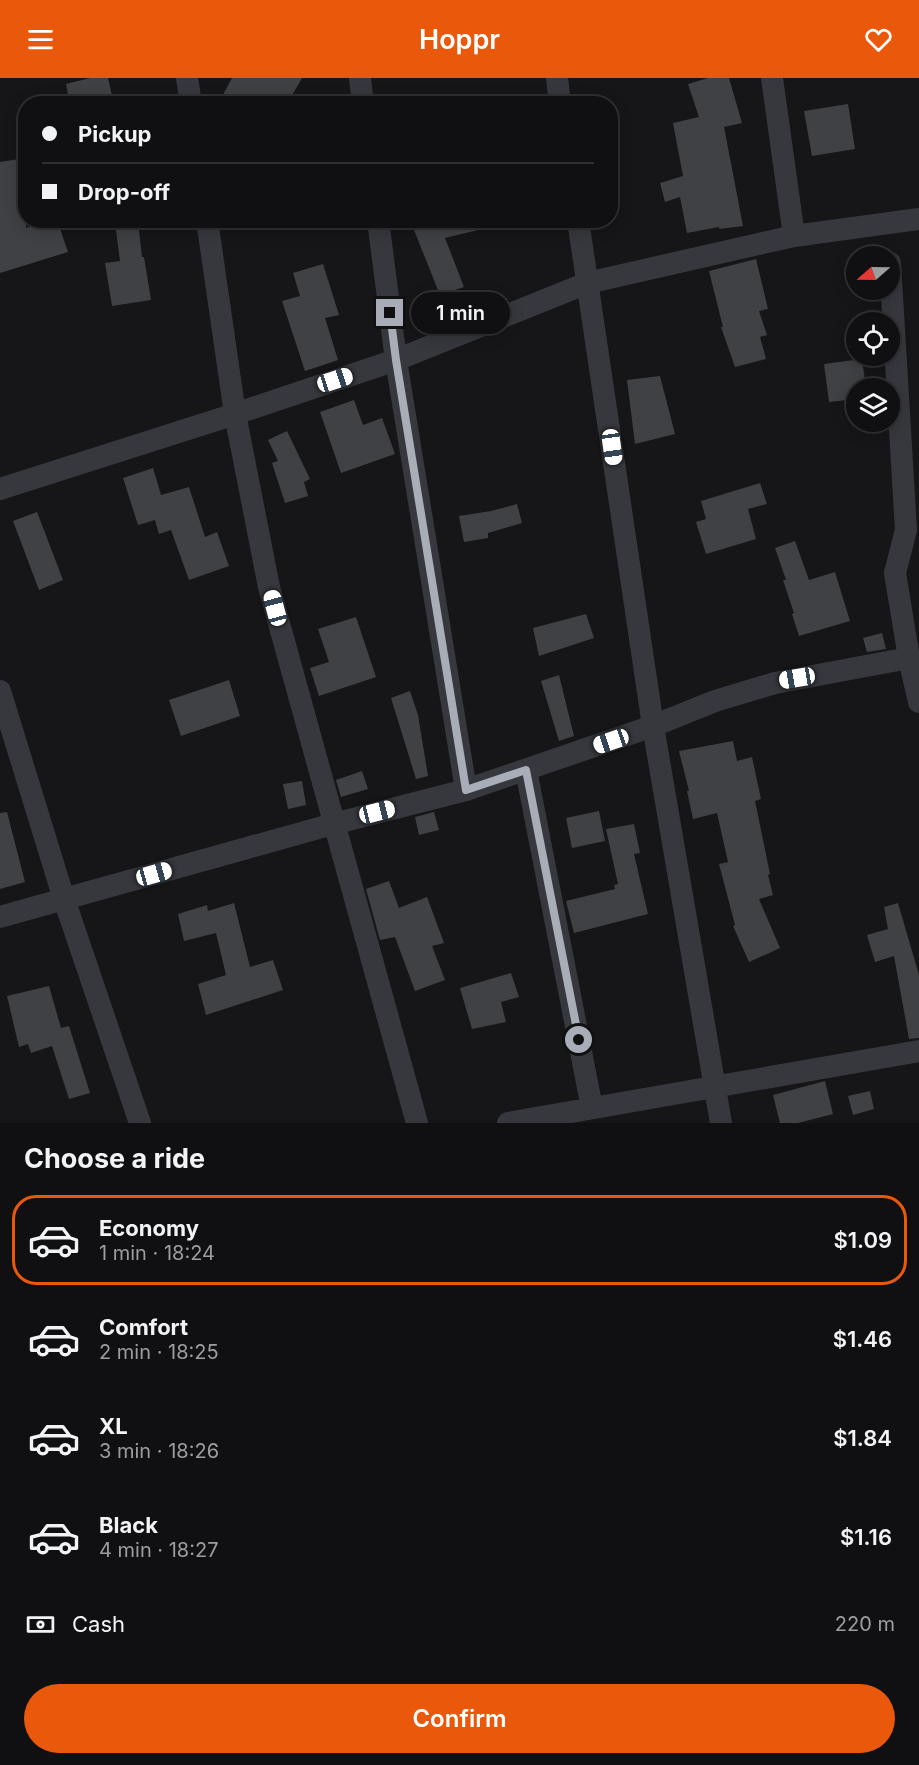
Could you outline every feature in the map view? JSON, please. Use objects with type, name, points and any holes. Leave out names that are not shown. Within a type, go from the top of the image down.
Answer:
[{"type":"street","points":[[187,78],[190,96]]},
{"type":"street","points":[[360,78],[362,96]]},
{"type":"street","points":[[556,78],[559,96]]},
{"type":"street","points":[[772,78],[794,236]]},
{"type":"street","points":[[0,489],[396,360],[587,284],[794,236],[919,219]]},
{"type":"street","points":[[887,224],[888,246]]},
{"type":"street","points":[[208,228],[235,414],[269,587],[417,1123]]},
{"type":"street","points":[[379,228],[396,360],[466,790]]},
{"type":"street","points":[[579,228],[653,726],[713,1087],[721,1123]]},
{"type":"street","points":[[893,300],[912,528],[895,573],[919,702]]},
{"type":"street","points":[[0,917],[333,824],[466,790],[775,682],[909,658]]},
{"type":"street","points":[[0,692],[64,899],[140,1123]]},
{"type":"street","points":[[526,770],[592,1108]]},
{"type":"street","points":[[508,1123],[919,1052]]},
{"type":"building","points":[[90,78],[108,78],[112,96],[68,96],[66,84]]},
{"type":"building","points":[[232,78],[302,78],[292,96],[222,96]]},
{"type":"building","points":[[708,78],[729,78],[742,123],[724,127],[743,226],[719,229],[719,227],[687,233],[680,197],[665,202],[660,183],[683,176],[673,123],[699,117],[688,84]]},
{"type":"building","points":[[848,104],[855,149],[812,156],[804,111]]},
{"type":"building","points":[[18,159],[18,228],[60,228],[68,252],[0,273],[0,162]]},
{"type":"building","points":[[116,228],[139,228],[151,300],[112,306],[105,263],[120,261]]},
{"type":"building","points":[[413,228],[486,228],[445,238],[464,287],[440,295]]},
{"type":"building","points":[[756,259],[768,309],[759,311],[767,335],[760,337],[766,359],[735,367],[721,327],[723,327],[709,271]]},
{"type":"building","points":[[323,264],[339,315],[325,318],[338,360],[305,371],[282,301],[300,296],[293,273]]},
{"type":"building","points":[[846,361],[846,366],[863,366],[865,378],[846,378],[846,400],[829,402],[824,364]]},
{"type":"building","points":[[660,376],[675,434],[635,444],[627,380]]},
{"type":"building","points":[[354,400],[363,425],[382,418],[395,454],[341,473],[320,412]]},
{"type":"building","points":[[287,431],[310,479],[304,482],[308,496],[285,503],[272,463],[278,461],[268,440]]},
{"type":"building","points":[[153,468],[161,495],[189,487],[205,537],[217,532],[229,566],[189,580],[171,530],[159,534],[155,520],[138,525],[123,478]]},
{"type":"building","points":[[760,483],[767,504],[748,509],[756,539],[706,554],[696,522],[706,519],[701,501]]},
{"type":"building","points":[[517,504],[522,523],[488,533],[488,538],[464,542],[459,516]]},
{"type":"building","points":[[37,512],[63,580],[39,590],[13,521]]},
{"type":"building","points":[[795,541],[809,580],[835,572],[850,621],[799,636],[783,580],[786,580],[775,548]]},
{"type":"building","points":[[586,614],[594,638],[539,656],[533,628]]},
{"type":"building","points":[[356,617],[376,677],[319,696],[310,668],[329,662],[318,629]]},
{"type":"building","points":[[882,633],[886,649],[867,652],[863,638]]},
{"type":"building","points":[[559,675],[574,736],[559,741],[541,681]]},
{"type":"building","points":[[229,680],[240,716],[181,736],[169,700]]},
{"type":"building","points":[[410,691],[418,715],[428,776],[416,779],[391,698]]},
{"type":"building","points":[[733,741],[737,761],[752,757],[761,799],[755,801],[773,895],[759,899],[780,948],[749,962],[733,926],[735,925],[719,864],[728,862],[717,813],[693,819],[679,751]]},
{"type":"building","points":[[362,771],[368,789],[341,797],[336,780]]},
{"type":"building","points":[[302,781],[306,805],[288,809],[283,784]]},
{"type":"building","points":[[599,811],[605,841],[572,848],[566,818]]},
{"type":"building","points":[[7,812],[25,882],[0,889],[0,813]]},
{"type":"building","points":[[434,812],[439,830],[419,835],[415,817]]},
{"type":"building","points":[[634,824],[640,853],[634,854],[648,914],[574,933],[566,901],[615,889],[614,885],[618,884],[606,829]]},
{"type":"building","points":[[389,881],[399,908],[427,897],[444,943],[432,946],[445,980],[415,991],[395,937],[380,940],[366,889]]},
{"type":"building","points":[[234,903],[250,967],[273,960],[283,990],[206,1015],[198,984],[226,975],[216,933],[184,941],[178,914],[207,905],[208,911]]},
{"type":"building","points":[[898,903],[919,975],[919,1038],[909,1039],[894,956],[875,962],[867,935],[888,929],[884,907]]},
{"type":"building","points":[[511,973],[519,997],[501,1002],[506,1022],[472,1029],[460,988]]},
{"type":"building","points":[[49,986],[61,1028],[69,1026],[90,1093],[69,1099],[52,1046],[31,1053],[28,1044],[19,1047],[7,996]]},
{"type":"building","points":[[825,1081],[833,1114],[798,1123],[780,1123],[773,1095]]},
{"type":"building","points":[[870,1091],[874,1109],[853,1115],[848,1096]]},
{"type":"route","points":[[390,313],[466,790],[526,770],[579,1040]]}]
